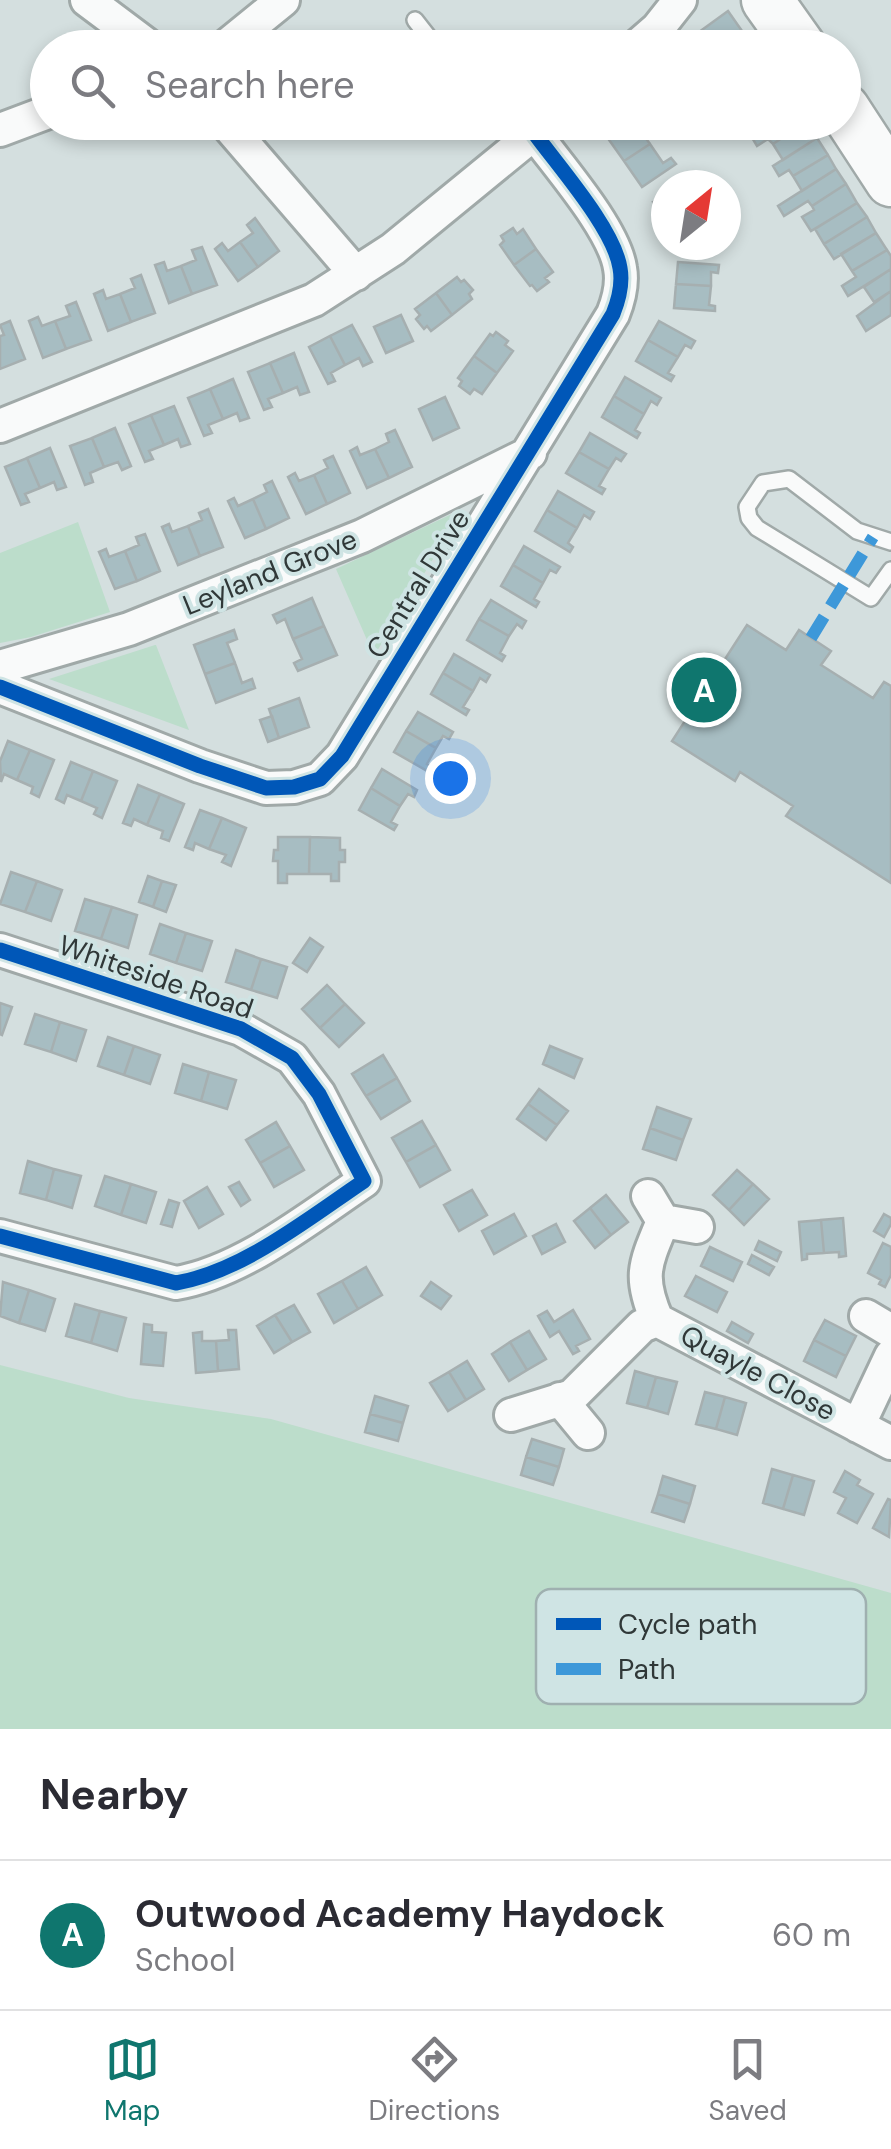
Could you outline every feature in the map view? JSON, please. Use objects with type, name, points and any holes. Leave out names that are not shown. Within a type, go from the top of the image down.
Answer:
[{"type":"main road","points":[[767,0],[788,30]]},
{"type":"main road","points":[[861,133],[889,173]]},
{"type":"street","points":[[87,0],[127,30]]},
{"type":"street","points":[[246,30],[283,0]]},
{"type":"street","points":[[656,30],[680,0]]},
{"type":"street","points":[[0,130],[30,119]]},
{"type":"street","points":[[241,140],[356,274]]},
{"type":"street","name":"Central Drive","points":[[0,426],[290,312],[356,274],[515,140]]},
{"type":"street","name":"Central Drive","points":[[0,688],[266,788],[294,787],[320,779],[342,756],[614,314],[621,282],[617,255],[609,239],[530,140]]},
{"type":"street","name":"Leyland Grove","points":[[0,667],[129,629],[328,550],[530,453]]},
{"type":"street","name":"Whiteside Road","points":[[0,950],[241,1029],[292,1058],[319,1094],[364,1181],[252,1252],[203,1278],[176,1283],[0,1236]]},
{"type":"street","name":"Quayle Close","points":[[697,1227],[655,1208],[645,1292],[657,1320],[891,1443]]},
{"type":"street","name":"Quayle Close","points":[[511,1416],[572,1396],[642,1326],[657,1320]]},
{"type":"street","name":"Quayle Close","points":[[858,1426],[891,1356]]},
{"type":"street","points":[[560,1399],[588,1433]]},
{"type":"lane","points":[[415,20],[423,30]]},
{"type":"lane","points":[[891,542],[857,531],[789,479],[763,482],[747,507],[748,518],[757,528],[871,598],[891,570]]},
{"type":"green space","points":[[458,511],[461,513],[374,656],[336,569]]},
{"type":"green space","points":[[78,522],[110,612],[0,643],[0,553]]},
{"type":"green space","points":[[155,645],[189,730],[49,679]]},
{"type":"green space","points":[[0,1365],[129,1398],[271,1419],[891,1593],[891,1729],[0,1729]]},
{"type":"building","points":[[728,11],[741,30],[702,30]]},
{"type":"building","points":[[609,140],[647,140],[650,144],[624,161]]},
{"type":"building","points":[[779,140],[814,140],[783,160],[773,144]]},
{"type":"building","points":[[814,140],[818,140],[828,155],[793,176],[789,170],[779,176],[773,166]]},
{"type":"building","points":[[650,144],[663,163],[671,158],[676,164],[667,170],[651,170],[651,181],[642,187],[624,161]]},
{"type":"building","points":[[828,155],[836,169],[802,191],[793,176]]},
{"type":"building","points":[[836,169],[846,184],[812,206],[808,201],[784,216],[778,206]]},
{"type":"building","points":[[846,184],[857,203],[811,231],[802,217]]},
{"type":"building","points":[[857,203],[867,217],[824,244],[815,229]]},
{"type":"building","points":[[867,217],[876,233],[834,259],[824,244]]},
{"type":"building","points":[[255,218],[279,251],[258,267],[240,242],[253,233],[247,225]]},
{"type":"building","points":[[513,228],[517,234],[523,229],[536,249],[514,265],[500,245],[504,241],[501,236]]},
{"type":"building","points":[[876,233],[887,250],[852,271],[841,254]]},
{"type":"building","points":[[240,242],[258,267],[238,281],[215,249],[222,243],[228,251]]},
{"type":"building","points":[[202,247],[217,285],[192,294],[181,266],[196,260],[192,250]]},
{"type":"building","points":[[536,249],[553,272],[545,278],[549,282],[537,291],[514,265]]},
{"type":"building","points":[[887,250],[891,269],[848,296],[842,286],[856,277],[852,271]]},
{"type":"building","points":[[164,262],[167,271],[181,266],[192,294],[169,303],[155,265]]},
{"type":"building","points":[[678,262],[719,265],[718,273],[711,272],[711,286],[676,284]]},
{"type":"building","points":[[891,269],[891,291],[874,302],[864,287]]},
{"type":"building","points":[[141,275],[155,313],[131,322],[120,294],[135,288],[131,279]]},
{"type":"building","points":[[457,277],[473,290],[469,294],[472,299],[452,315],[436,293]]},
{"type":"building","points":[[676,284],[711,286],[709,305],[715,306],[715,311],[674,308]]},
{"type":"building","points":[[103,290],[106,299],[120,294],[131,322],[108,331],[94,294]]},
{"type":"building","points":[[891,291],[891,315],[866,331],[857,316]]},
{"type":"building","points":[[436,293],[452,315],[431,331],[416,319],[420,315],[415,309]]},
{"type":"building","points":[[76,302],[91,340],[66,349],[55,321],[70,316],[66,306]]},
{"type":"building","points":[[401,315],[413,341],[386,353],[374,327]]},
{"type":"building","points":[[38,317],[42,326],[55,321],[66,349],[43,358],[29,321]]},
{"type":"building","points":[[10,321],[25,359],[0,369],[0,336],[4,335],[0,325]]},
{"type":"building","points":[[659,321],[695,341],[691,348],[685,345],[678,357],[648,340]]},
{"type":"building","points":[[352,325],[372,362],[363,366],[359,358],[345,365],[330,336]]},
{"type":"building","points":[[496,332],[513,351],[497,373],[474,356],[490,334]]},
{"type":"building","points":[[330,336],[345,365],[331,373],[335,381],[328,384],[309,347]]},
{"type":"building","points":[[648,340],[678,357],[668,373],[674,376],[671,381],[636,361]]},
{"type":"building","points":[[294,353],[309,392],[300,395],[297,387],[283,393],[270,363]]},
{"type":"building","points":[[474,356],[497,373],[482,394],[474,389],[470,394],[459,386],[462,381],[458,378]]},
{"type":"building","points":[[270,363],[283,393],[268,399],[272,407],[264,410],[248,372]]},
{"type":"building","points":[[625,377],[661,398],[657,405],[651,401],[644,414],[614,396]]},
{"type":"building","points":[[233,379],[249,418],[240,421],[237,413],[223,419],[210,389]]},
{"type":"building","points":[[210,389],[223,419],[208,425],[212,433],[204,436],[188,398]]},
{"type":"building","points":[[614,396],[644,414],[635,430],[640,433],[637,438],[602,417]]},
{"type":"building","points":[[445,397],[459,428],[433,440],[419,409]]},
{"type":"building","points":[[174,406],[190,444],[181,447],[178,439],[164,445],[151,415]]},
{"type":"building","points":[[151,415],[164,445],[149,451],[153,459],[145,462],[129,424]]},
{"type":"building","points":[[115,428],[131,466],[122,470],[118,462],[104,467],[92,438]]},
{"type":"building","points":[[395,430],[412,467],[389,478],[375,449],[389,442],[386,434]]},
{"type":"building","points":[[590,433],[626,454],[621,461],[616,458],[609,469],[579,452]]},
{"type":"building","points":[[92,438],[104,467],[90,473],[93,482],[85,485],[70,446]]},
{"type":"building","points":[[357,447],[360,455],[375,449],[389,478],[367,488],[350,451]]},
{"type":"building","points":[[50,448],[66,487],[57,490],[54,482],[40,488],[27,458]]},
{"type":"building","points":[[579,452],[609,469],[599,486],[605,489],[602,494],[566,473]]},
{"type":"building","points":[[333,456],[350,493],[327,504],[314,475],[328,468],[324,460]]},
{"type":"building","points":[[27,458],[40,488],[25,494],[29,502],[21,505],[5,467]]},
{"type":"building","points":[[295,473],[299,481],[314,475],[327,504],[306,514],[288,477]]},
{"type":"building","points":[[272,481],[289,518],[266,529],[253,499],[267,492],[264,485]]},
{"type":"building","points":[[558,491],[594,512],[590,519],[584,515],[577,528],[547,510]]},
{"type":"building","points":[[234,498],[238,506],[253,499],[266,529],[245,538],[228,501]]},
{"type":"building","points":[[208,509],[223,547],[200,556],[188,526],[202,520],[199,513]]},
{"type":"building","points":[[547,510],[577,528],[568,543],[573,547],[570,552],[535,531]]},
{"type":"building","points":[[169,524],[172,532],[188,526],[200,556],[178,565],[162,527]]},
{"type":"building","points":[[145,534],[160,571],[137,581],[125,551],[139,545],[136,537]]},
{"type":"building","points":[[524,546],[560,567],[556,573],[550,570],[543,583],[513,565]]},
{"type":"building","points":[[106,549],[109,557],[125,551],[137,581],[115,589],[99,552]]},
{"type":"building","points":[[513,565],[543,583],[534,599],[539,602],[536,607],[501,586]]},
{"type":"building","points":[[312,598],[324,626],[293,639],[285,619],[277,623],[273,615]]},
{"type":"building","points":[[491,600],[526,621],[522,628],[517,624],[509,636],[479,619]]},
{"type":"building","points":[[479,619],[509,636],[500,653],[505,656],[502,661],[467,640]]},
{"type":"building","points":[[747,625],[786,650],[799,630],[831,651],[821,665],[873,698],[884,682],[891,686],[891,883],[786,816],[793,806],[740,772],[735,781],[672,741]]},
{"type":"building","points":[[324,626],[337,655],[298,671],[294,663],[302,659],[293,639]]},
{"type":"building","points":[[234,630],[237,639],[227,643],[235,663],[205,674],[194,645]]},
{"type":"building","points":[[454,654],[490,675],[486,682],[480,678],[473,691],[443,673]]},
{"type":"building","points":[[235,663],[242,683],[252,679],[255,688],[216,703],[205,674]]},
{"type":"building","points":[[443,673],[473,691],[463,707],[469,710],[466,715],[431,694]]},
{"type":"building","points":[[299,698],[309,727],[279,738],[269,709]]},
{"type":"building","points":[[418,712],[453,732],[449,739],[443,736],[436,748],[406,731]]},
{"type":"building","points":[[272,716],[279,738],[268,742],[260,720]]},
{"type":"building","points":[[406,731],[436,748],[427,764],[432,767],[429,772],[394,752]]},
{"type":"building","points":[[8,741],[30,750],[17,780],[4,774],[1,782],[0,761]]},
{"type":"building","points":[[30,750],[54,760],[39,797],[31,793],[33,787],[17,780]]},
{"type":"building","points":[[71,762],[93,771],[81,801],[67,795],[64,803],[56,799]]},
{"type":"building","points":[[382,769],[417,790],[414,797],[408,794],[400,806],[371,788]]},
{"type":"building","points":[[93,771],[117,781],[102,818],[94,814],[97,808],[81,801]]},
{"type":"building","points":[[138,785],[160,794],[147,825],[134,819],[131,826],[123,823]]},
{"type":"building","points":[[371,788],[400,806],[391,822],[397,825],[394,830],[359,810]]},
{"type":"building","points":[[160,794],[184,804],[169,841],[161,838],[163,831],[147,825]]},
{"type":"building","points":[[200,810],[222,818],[209,849],[195,843],[193,850],[185,847]]},
{"type":"building","points":[[222,818],[246,828],[231,866],[222,862],[226,855],[209,849]]},
{"type":"building","points":[[278,837],[310,837],[309,874],[287,874],[287,883],[278,883],[278,861],[273,861]]},
{"type":"building","points":[[310,837],[340,838],[345,862],[339,862],[339,881],[331,881],[331,874],[309,874]]},
{"type":"building","points":[[11,872],[37,881],[25,912],[0,904]]},
{"type":"building","points":[[148,876],[162,881],[153,907],[139,902]]},
{"type":"building","points":[[37,881],[62,890],[51,921],[25,912]]},
{"type":"building","points":[[162,881],[176,885],[166,912],[153,907]]},
{"type":"building","points":[[85,899],[112,907],[101,939],[75,931]]},
{"type":"building","points":[[112,907],[137,915],[128,948],[101,939]]},
{"type":"building","points":[[160,924],[186,933],[176,963],[150,954]]},
{"type":"building","points":[[186,933],[212,941],[202,971],[176,963]]},
{"type":"building","points":[[310,938],[323,947],[307,972],[293,963]]},
{"type":"building","points":[[236,950],[261,959],[251,990],[226,982]]},
{"type":"building","points":[[261,959],[287,967],[277,998],[251,990]]},
{"type":"building","points":[[327,985],[345,1004],[320,1028],[302,1009]]},
{"type":"building","points":[[0,1003],[12,1007],[2,1035],[0,1034]]},
{"type":"building","points":[[345,1004],[364,1023],[339,1047],[320,1028]]},
{"type":"building","points":[[35,1014],[60,1022],[51,1052],[25,1044]]},
{"type":"building","points":[[60,1022],[86,1030],[76,1061],[51,1052]]},
{"type":"building","points":[[108,1037],[134,1046],[124,1075],[98,1066]]},
{"type":"building","points":[[134,1046],[160,1055],[150,1084],[124,1075]]},
{"type":"building","points":[[550,1046],[582,1059],[574,1078],[543,1064]]},
{"type":"building","points":[[383,1055],[397,1078],[366,1096],[352,1074]]},
{"type":"building","points":[[183,1064],[209,1072],[201,1101],[175,1093]]},
{"type":"building","points":[[209,1072],[236,1080],[227,1109],[201,1101]]},
{"type":"building","points":[[397,1078],[410,1101],[381,1119],[366,1096]]},
{"type":"building","points":[[539,1089],[568,1111],[557,1125],[528,1104]]},
{"type":"building","points":[[528,1104],[557,1125],[546,1140],[517,1119]]},
{"type":"building","points":[[657,1107],[691,1119],[683,1140],[650,1128]]},
{"type":"building","points":[[422,1121],[436,1145],[406,1162],[392,1138]]},
{"type":"building","points":[[276,1122],[290,1146],[260,1163],[246,1140]]},
{"type":"building","points":[[650,1128],[683,1140],[676,1160],[643,1149]]},
{"type":"building","points":[[436,1145],[450,1170],[420,1187],[406,1162]]},
{"type":"building","points":[[290,1146],[304,1170],[274,1187],[260,1163]]},
{"type":"building","points":[[28,1161],[54,1169],[46,1200],[20,1193]]},
{"type":"building","points":[[54,1169],[81,1176],[72,1208],[46,1200]]},
{"type":"building","points":[[737,1170],[753,1184],[729,1210],[713,1195]]},
{"type":"building","points":[[105,1176],[131,1184],[121,1215],[95,1206]]},
{"type":"building","points":[[239,1182],[250,1200],[241,1206],[229,1187]]},
{"type":"building","points":[[131,1184],[156,1192],[146,1223],[121,1215]]},
{"type":"building","points":[[753,1184],[769,1199],[744,1225],[729,1210]]},
{"type":"building","points":[[207,1187],[223,1214],[199,1228],[184,1201]]},
{"type":"building","points":[[472,1190],[487,1215],[459,1231],[444,1205]]},
{"type":"building","points":[[606,1195],[628,1222],[611,1235],[590,1208]]},
{"type":"building","points":[[169,1200],[179,1203],[172,1227],[161,1224]]},
{"type":"building","points":[[590,1208],[611,1235],[595,1248],[574,1221]]},
{"type":"building","points":[[514,1214],[526,1236],[494,1254],[482,1231]]},
{"type":"building","points":[[884,1214],[891,1218],[891,1224],[884,1237],[874,1231]]},
{"type":"building","points":[[843,1218],[846,1256],[839,1257],[839,1252],[824,1253],[821,1220]]},
{"type":"building","points":[[821,1220],[824,1253],[807,1254],[807,1259],[802,1260],[799,1222]]},
{"type":"building","points":[[556,1224],[565,1242],[542,1254],[533,1236]]},
{"type":"building","points":[[759,1241],[781,1252],[777,1261],[755,1250]]},
{"type":"building","points":[[883,1243],[891,1247],[891,1275],[885,1287],[868,1273]]},
{"type":"building","points":[[710,1247],[742,1262],[733,1281],[701,1266]]},
{"type":"building","points":[[752,1255],[774,1267],[769,1275],[748,1264]]},
{"type":"building","points":[[366,1267],[382,1295],[358,1309],[342,1281]]},
{"type":"building","points":[[696,1276],[727,1292],[717,1312],[685,1296]]},
{"type":"building","points":[[342,1281],[358,1309],[334,1323],[318,1294]]},
{"type":"building","points":[[3,1282],[29,1290],[19,1323],[0,1316]]},
{"type":"building","points":[[431,1282],[451,1296],[441,1309],[421,1296]]},
{"type":"building","points":[[29,1290],[55,1299],[45,1331],[19,1323]]},
{"type":"building","points":[[75,1304],[100,1311],[91,1343],[66,1336]]},
{"type":"building","points":[[294,1305],[310,1332],[292,1342],[275,1315]]},
{"type":"building","points":[[573,1310],[590,1339],[576,1346],[579,1351],[573,1354],[559,1331],[550,1337],[538,1316],[547,1311],[554,1322]]},
{"type":"building","points":[[100,1311],[126,1318],[117,1351],[91,1343]]},
{"type":"building","points":[[275,1315],[292,1342],[274,1353],[257,1326]]},
{"type":"building","points":[[825,1320],[856,1336],[846,1356],[814,1340]]},
{"type":"building","points":[[732,1322],[753,1334],[748,1343],[727,1331]]},
{"type":"building","points":[[144,1324],[152,1325],[152,1332],[166,1333],[163,1366],[141,1364]]},
{"type":"building","points":[[228,1330],[236,1330],[239,1369],[218,1371],[216,1341],[229,1340]]},
{"type":"building","points":[[529,1331],[546,1359],[527,1370],[510,1342]]},
{"type":"building","points":[[202,1332],[202,1341],[216,1341],[218,1371],[196,1373],[193,1333]]},
{"type":"building","points":[[814,1340],[846,1356],[836,1377],[804,1361]]},
{"type":"building","points":[[510,1342],[527,1370],[509,1381],[492,1354]]},
{"type":"building","points":[[467,1361],[484,1389],[466,1400],[449,1372]]},
{"type":"building","points":[[635,1371],[656,1377],[647,1408],[627,1403]]},
{"type":"building","points":[[449,1372],[466,1400],[448,1411],[430,1383]]},
{"type":"building","points":[[656,1377],[677,1382],[668,1414],[647,1408]]},
{"type":"building","points":[[705,1392],[725,1397],[716,1429],[696,1424]]},
{"type":"building","points":[[375,1396],[408,1406],[403,1423],[370,1414]]},
{"type":"building","points":[[725,1397],[746,1403],[737,1435],[716,1429]]},
{"type":"building","points":[[370,1414],[403,1423],[398,1441],[365,1432]]},
{"type":"building","points":[[532,1439],[564,1449],[559,1467],[526,1457]]},
{"type":"building","points":[[526,1457],[559,1467],[553,1485],[521,1475]]},
{"type":"building","points":[[772,1469],[793,1475],[783,1509],[763,1503]]},
{"type":"building","points":[[845,1471],[860,1480],[857,1485],[873,1494],[857,1523],[838,1513],[846,1498],[834,1492]]},
{"type":"building","points":[[793,1475],[814,1481],[804,1515],[783,1509]]},
{"type":"building","points":[[663,1476],[695,1486],[690,1504],[658,1494]]},
{"type":"building","points":[[658,1494],[690,1504],[684,1522],[652,1512]]},
{"type":"building","points":[[888,1499],[891,1500],[889,1537],[873,1528]]},
{"type":"marked path","points":[[811,638],[873,537]]},
{"type":"cycle path","points":[[0,687],[266,788],[294,787],[320,779],[342,756],[617,303],[620,268],[608,235],[540,140]]},
{"type":"cycle path","points":[[0,950],[241,1029],[292,1058],[319,1094],[364,1181],[250,1256],[176,1283],[0,1236]]},
{"type":"place","name":"Outwood Academy Haydock","points":[[704,690]]}]
